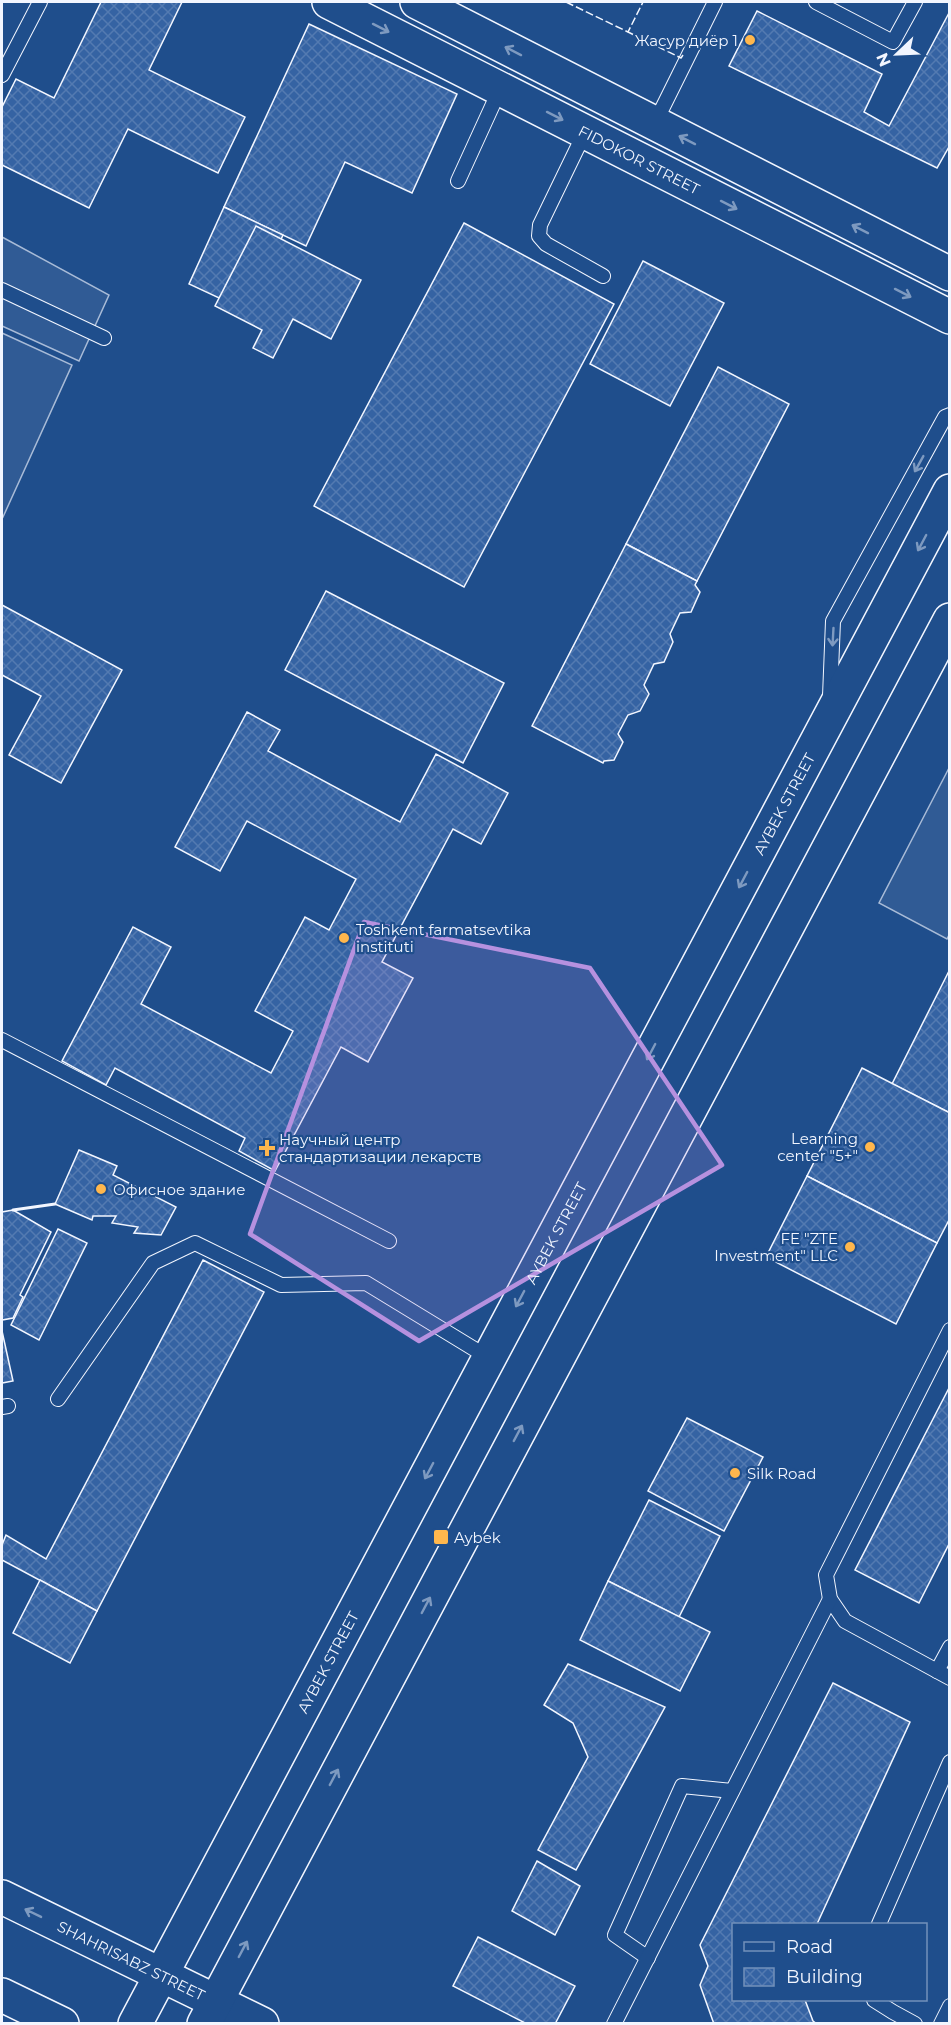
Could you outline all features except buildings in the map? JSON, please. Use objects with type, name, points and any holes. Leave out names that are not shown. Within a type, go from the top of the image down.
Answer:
[{"type":"main road","name":"FIDOKOR STREET","points":[[329,2],[950,317]]},
{"type":"main road","points":[[417,2],[950,274]]},
{"type":"main road","name":"AYBEK STREET","points":[[135,2024],[950,491]]},
{"type":"main road","points":[[210,2012],[950,620]]},
{"type":"main road","name":"SHAHRISABZ STREET","points":[[2,1897],[161,1975],[210,2012],[262,2024]]},
{"type":"main road","points":[[2,1995],[62,2024]]},
{"type":"lane","points":[[2,75],[40,2]]},
{"type":"lane","points":[[655,123],[715,2]]},
{"type":"lane","points":[[816,2],[893,42],[915,2]]},
{"type":"lane","points":[[458,182],[500,88]]},
{"type":"lane","points":[[585,132],[540,225],[539,236],[546,244],[603,276]]},
{"type":"lane","points":[[2,290],[104,339]]},
{"type":"lane","points":[[829,717],[833,621],[945,417],[950,415]]},
{"type":"lane","points":[[2,1040],[389,1241]]},
{"type":"lane","points":[[58,1399],[153,1263],[195,1243],[281,1285],[366,1283],[489,1358]]},
{"type":"lane","points":[[950,1330],[825,1575],[830,1599],[845,1621],[943,1675],[950,1647]]},
{"type":"lane","points":[[614,2024],[830,1599]]},
{"type":"lane","points":[[879,1923],[950,1762]]},
{"type":"lane","points":[[648,1958],[615,1935],[682,1786],[732,1791]]},
{"type":"lane","points":[[876,2001],[915,2024]]},
{"type":"lane","points":[[941,2024],[950,2006]]},
{"type":"highlighted area","points":[[364,922],[590,968],[722,1165],[419,1341],[250,1234]]},
{"type":"shaded area","points":[[2,237],[109,295],[79,361],[2,326]]},
{"type":"shaded area","points":[[2,333],[72,365],[3,517],[2,516]]},
{"type":"shaded area","points":[[949,768],[950,933],[947,939],[879,903]]},
{"type":"fence","points":[[566,2],[628,32],[643,2]]},
{"type":"fence","points":[[628,32],[681,58],[683,55]]},
{"type":"wall","points":[[13,1210],[55,1204]]},
{"type":"place","name":"Жасур диёр 1","points":[[750,40]]},
{"type":"place","name":"Toshkent farmatsevtika instituti","points":[[344,938]]},
{"type":"place","name":"Learning center \"5+\"","points":[[870,1147]]},
{"type":"place","name":"Научный центр стандартизации лекарств","points":[[267,1148]]},
{"type":"place","name":"Офисное здание","points":[[101,1189]]},
{"type":"place","name":"FE \"ZTE Investment\" LLC","points":[[850,1247]]},
{"type":"place","name":"Silk Road","points":[[735,1473]]},
{"type":"place","name":"Aybek","points":[[441,1537]]}]
